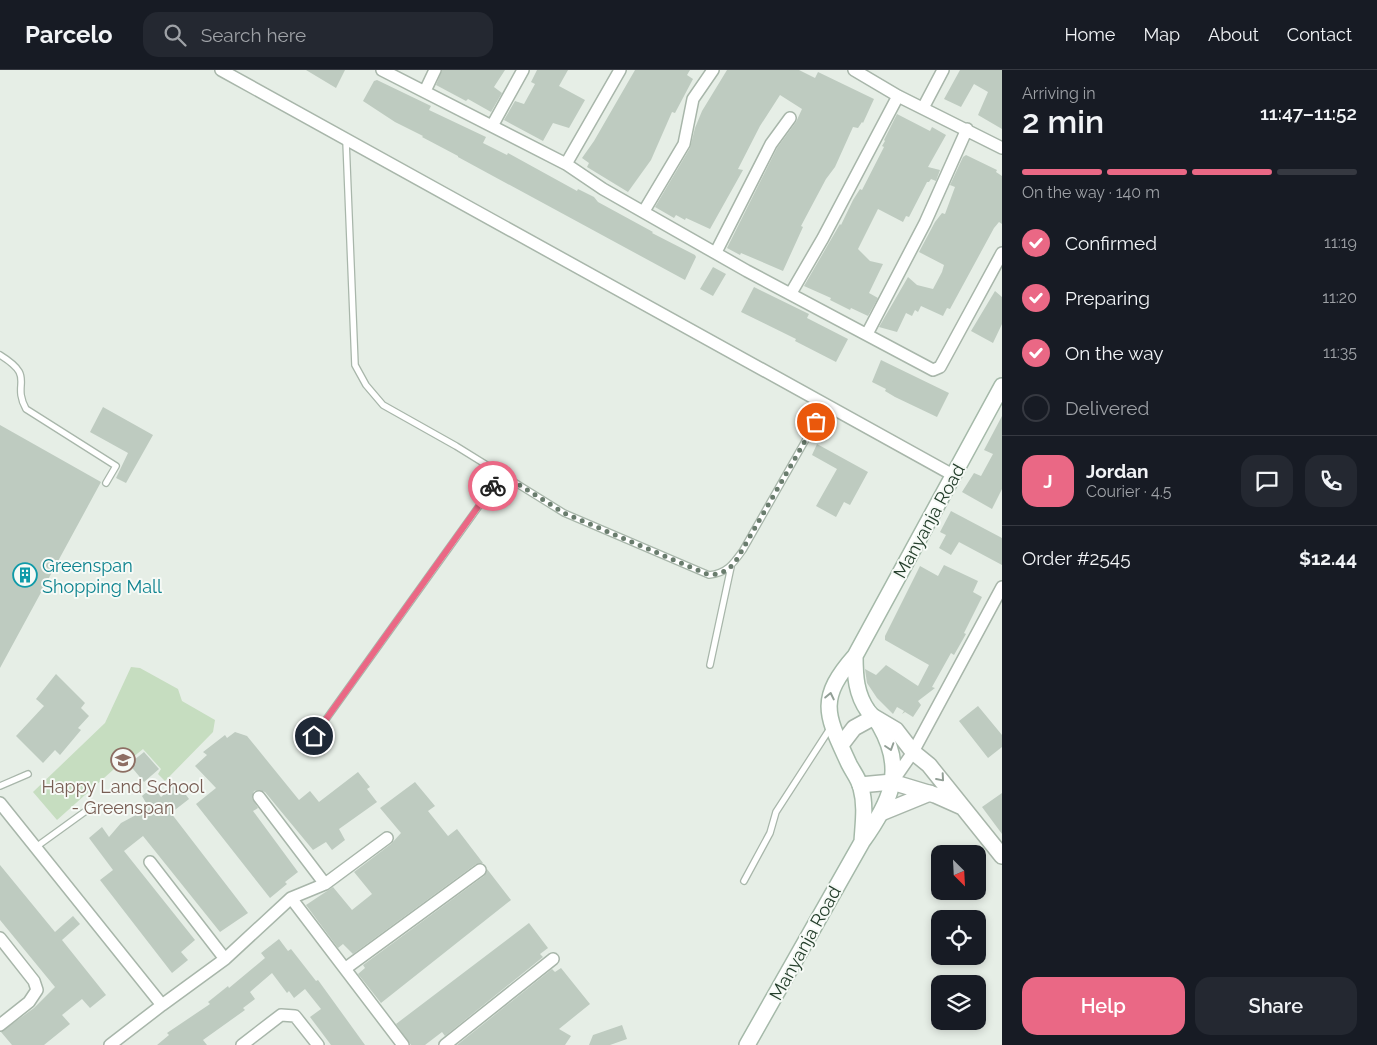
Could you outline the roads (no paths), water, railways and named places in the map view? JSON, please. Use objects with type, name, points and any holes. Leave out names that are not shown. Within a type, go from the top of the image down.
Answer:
[{"type":"main road","name":"Manyanja Road","points":[[862,842],[864,802],[860,785],[832,725],[828,703],[830,692],[838,675],[854,656],[1002,386]]},
{"type":"main road","name":"Manyanja Road","points":[[748,1045],[862,842],[881,813],[892,782],[894,764],[891,748],[874,717],[867,710],[858,690],[854,656]]},
{"type":"main road","points":[[841,745],[854,728],[874,717],[896,730],[913,752],[929,765],[1002,856]]},
{"type":"main road","points":[[860,785],[892,782],[930,793],[964,808]]},
{"type":"main road","points":[[881,813],[930,793]]},
{"type":"street","points":[[221,70],[346,141],[953,475]]},
{"type":"street","points":[[382,70],[566,164],[603,189],[927,368],[936,370],[940,367],[1002,252]]},
{"type":"street","points":[[425,91],[436,70]]},
{"type":"street","points":[[492,126],[523,70]]},
{"type":"street","points":[[566,164],[620,70]]},
{"type":"street","points":[[644,211],[684,144],[694,100],[713,70]]},
{"type":"street","points":[[854,70],[898,96],[1002,148]]},
{"type":"street","points":[[923,108],[943,70]]},
{"type":"street","points":[[791,293],[823,238],[898,96]]},
{"type":"street","points":[[716,252],[771,144],[790,118]]},
{"type":"street","points":[[868,334],[925,223],[967,129]]},
{"type":"street","points":[[892,782],[913,752],[1002,587]]},
{"type":"street","points":[[260,797],[326,884]]},
{"type":"street","points":[[0,803],[162,1004]]},
{"type":"street","points":[[110,1045],[162,1004],[225,959],[291,898],[326,884],[387,838]]},
{"type":"street","points":[[150,862],[225,959]]},
{"type":"street","points":[[346,968],[480,870]]},
{"type":"street","points":[[291,898],[403,1045]]},
{"type":"street","points":[[0,938],[34,981],[37,990],[29,1002],[0,1025]]},
{"type":"street","points":[[445,1045],[494,1008],[553,959]]},
{"type":"street","points":[[242,1045],[281,1016],[295,1016],[318,1045]]},
{"type":"lane","points":[[346,141],[355,365],[366,385],[383,404],[564,513],[709,575],[719,574],[731,567]]},
{"type":"lane","points":[[0,355],[19,368],[22,402],[26,410],[116,466],[106,483]]},
{"type":"lane","points":[[710,666],[731,567],[826,406]]},
{"type":"lane","points":[[314,736],[502,474]]},
{"type":"lane","points":[[744,882],[770,833],[776,812],[832,725]]},
{"type":"lane","points":[[0,786],[28,774]]},
{"type":"lane","points":[[36,847],[90,808]]},
{"type":"place","name":"Greenspan Shopping Mall","points":[[25,575]]},
{"type":"place","name":"Happy Land School - Greenspan","points":[[123,760]]}]
